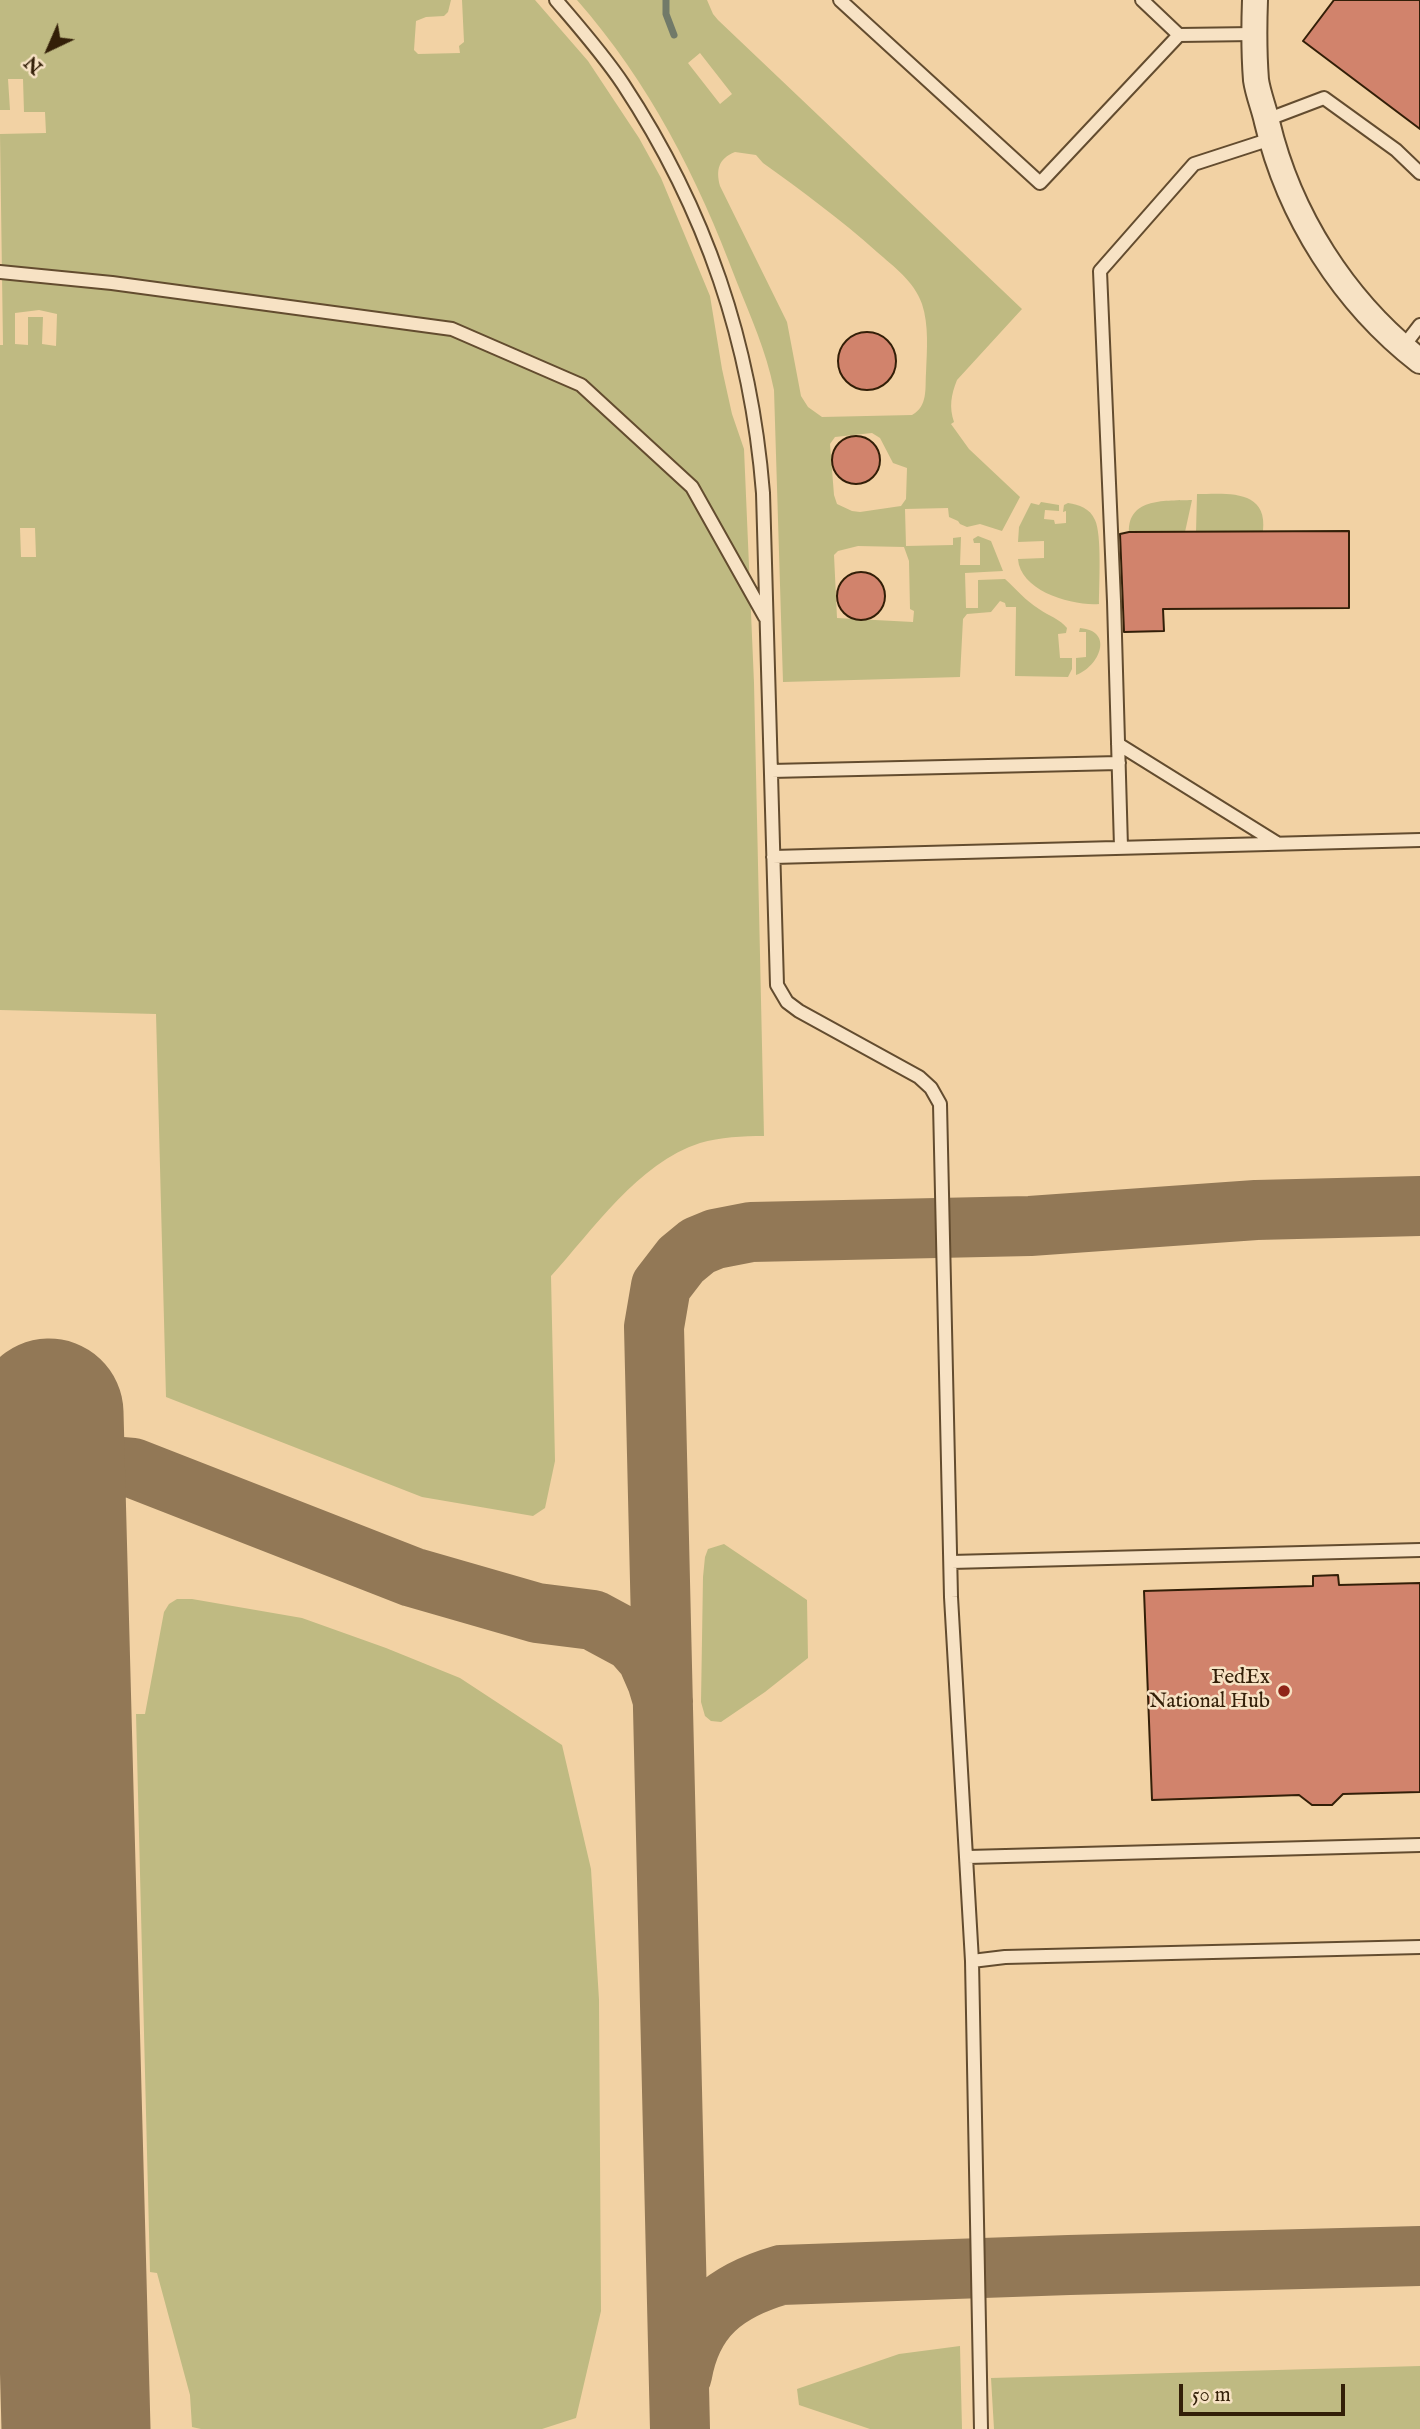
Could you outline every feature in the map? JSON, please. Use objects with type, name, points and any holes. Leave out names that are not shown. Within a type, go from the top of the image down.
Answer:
[{"type":"street","points":[[1255,0],[1256,83],[1282,177],[1315,242],[1335,273],[1363,306],[1412,354]]},
{"type":"lane","points":[[556,0],[622,83],[655,136],[682,186],[702,232],[733,318],[755,420],[760,457],[777,985],[782,995],[799,1011],[919,1077],[931,1088],[940,1104],[951,1597],[972,1961],[981,2429]]},
{"type":"lane","points":[[839,0],[1040,183],[1179,34]]},
{"type":"lane","points":[[1142,0],[1179,34],[1254,34]]},
{"type":"lane","points":[[1121,847],[1100,271],[1194,164],[1268,129],[1324,98],[1396,150],[1420,173]]},
{"type":"lane","points":[[0,272],[112,283],[452,329],[581,385],[692,487],[766,620]]},
{"type":"lane","points":[[1412,354],[1420,325]]},
{"type":"lane","points":[[1118,744],[1278,844]]},
{"type":"lane","points":[[771,771],[1119,763]]},
{"type":"lane","points":[[773,857],[1121,847],[1245,847],[1420,840]]},
{"type":"lane","points":[[951,1562],[1420,1550]]},
{"type":"lane","points":[[968,1857],[1420,1845]]},
{"type":"lane","points":[[972,1961],[1005,1957],[1420,1947]]},
{"type":"shaded area","points":[[0,0],[451,0],[444,16],[426,17],[416,21],[414,50],[418,54],[460,53],[459,46],[464,42],[462,0],[535,0],[588,61],[639,138],[661,178],[710,296],[732,414],[744,449],[754,683],[764,1136],[732,1137],[700,1143],[656,1166],[618,1200],[551,1276],[555,1461],[545,1508],[533,1516],[422,1497],[166,1397],[156,1014],[0,1010],[0,345],[3,345],[0,134],[46,133],[45,112],[24,112],[23,79],[8,79],[10,110],[0,110]],"holes":[[[39,310],[57,314],[56,346],[42,344],[43,317],[28,317],[28,345],[15,344],[15,313]],[[20,528],[35,528],[36,557],[21,557]]]},
{"type":"shaded area","points":[[577,0],[707,0],[718,20],[1022,309],[957,380],[951,406],[954,422],[951,424],[969,449],[1020,497],[1002,531],[980,524],[967,527],[949,517],[948,508],[905,509],[906,546],[953,545],[953,538],[961,537],[960,565],[980,565],[980,543],[974,543],[973,539],[978,536],[991,541],[1003,571],[965,573],[966,608],[978,608],[978,580],[1005,579],[1030,602],[1067,628],[1066,633],[1058,634],[1060,658],[1072,658],[1072,669],[1068,677],[1015,676],[1016,607],[1006,607],[1005,603],[1000,601],[991,612],[967,614],[963,619],[960,677],[783,682],[774,390],[767,361],[721,242],[688,168],[649,98],[603,31]],"holes":[[[700,53],[732,94],[720,104],[688,63]],[[735,152],[756,155],[863,240],[909,281],[922,304],[927,329],[925,397],[921,407],[912,415],[822,417],[808,407],[801,396],[787,322],[720,186],[718,175],[725,158]],[[872,433],[880,438],[893,463],[907,468],[906,499],[901,506],[860,512],[837,504],[830,444],[835,437]],[[858,546],[904,547],[909,561],[910,609],[914,611],[913,622],[837,618],[834,555],[838,551]]]},
{"type":"shaded area","points":[[1197,494],[1232,494],[1252,500],[1263,517],[1263,531],[1196,532]]},
{"type":"shaded area","points":[[1192,500],[1185,532],[1129,532],[1130,521],[1142,507],[1161,501]]},
{"type":"shaded area","points":[[1041,502],[1059,505],[1059,511],[1045,510],[1044,519],[1054,520],[1055,524],[1066,523],[1066,511],[1063,512],[1064,505],[1068,503],[1084,508],[1093,516],[1099,537],[1099,604],[1075,602],[1049,594],[1037,588],[1021,570],[1018,559],[1044,558],[1044,541],[1018,542],[1019,527],[1031,503],[1039,505]]},
{"type":"shaded area","points":[[1080,628],[1097,635],[1100,650],[1091,665],[1076,675],[1076,658],[1086,657],[1086,632],[1079,632]]},
{"type":"shaded area","points":[[724,1544],[807,1600],[808,1658],[721,1722],[711,1721],[705,1716],[701,1702],[703,1577],[708,1549]]},
{"type":"shaded area","points":[[177,1599],[192,1599],[302,1618],[386,1648],[460,1678],[562,1745],[591,1869],[599,2000],[601,2311],[576,2418],[542,2429],[192,2427],[190,2395],[157,2273],[150,2272],[136,1714],[145,1714],[164,1612],[169,1604]]},
{"type":"shaded area","points":[[960,2346],[962,2429],[870,2429],[799,2405],[797,2389],[899,2354]]},
{"type":"shaded area","points":[[1420,2366],[1420,2429],[994,2429],[991,2378]]},
{"type":"building","points":[[1334,0],[1420,0],[1420,129],[1303,41]]},
{"type":"building","points":[[867,332],[878,334],[891,345],[896,361],[894,372],[883,385],[867,390],[856,388],[843,377],[838,361],[840,350],[851,337]]},
{"type":"building","points":[[856,436],[873,443],[880,460],[873,477],[856,484],[839,477],[832,460],[839,443]]},
{"type":"building","points":[[1349,531],[1349,608],[1163,609],[1164,631],[1124,632],[1120,534]]},
{"type":"building","points":[[861,572],[878,579],[885,596],[878,613],[861,620],[844,613],[837,596],[844,579]]},
{"type":"building","name":"FedEx National Hub","points":[[1338,1575],[1339,1585],[1420,1583],[1420,1792],[1343,1794],[1332,1805],[1312,1805],[1299,1795],[1152,1800],[1144,1591],[1313,1586],[1313,1576]]},
{"type":"waterway","points":[[666,0],[666,14],[674,35]]},
{"type":"taxiway","points":[[680,2429],[654,1327],[661,1286],[681,1260],[698,1246],[715,1239],[751,1232],[1030,1226],[1256,1210],[1420,1206]]},
{"type":"taxiway","points":[[0,1463],[51,1461],[133,1468],[412,1577],[537,1613],[593,1620],[632,1641],[647,1658],[663,1701]]},
{"type":"taxiway","points":[[64,2196],[69,2405],[66,2429]]},
{"type":"taxiway","points":[[682,2375],[694,2337],[715,2309],[744,2289],[781,2275],[1420,2256]]},
{"type":"runway","points":[[49,1413],[76,2429]]},
{"type":"place","name":"FedEx National Hub","points":[[1284,1691]]}]
